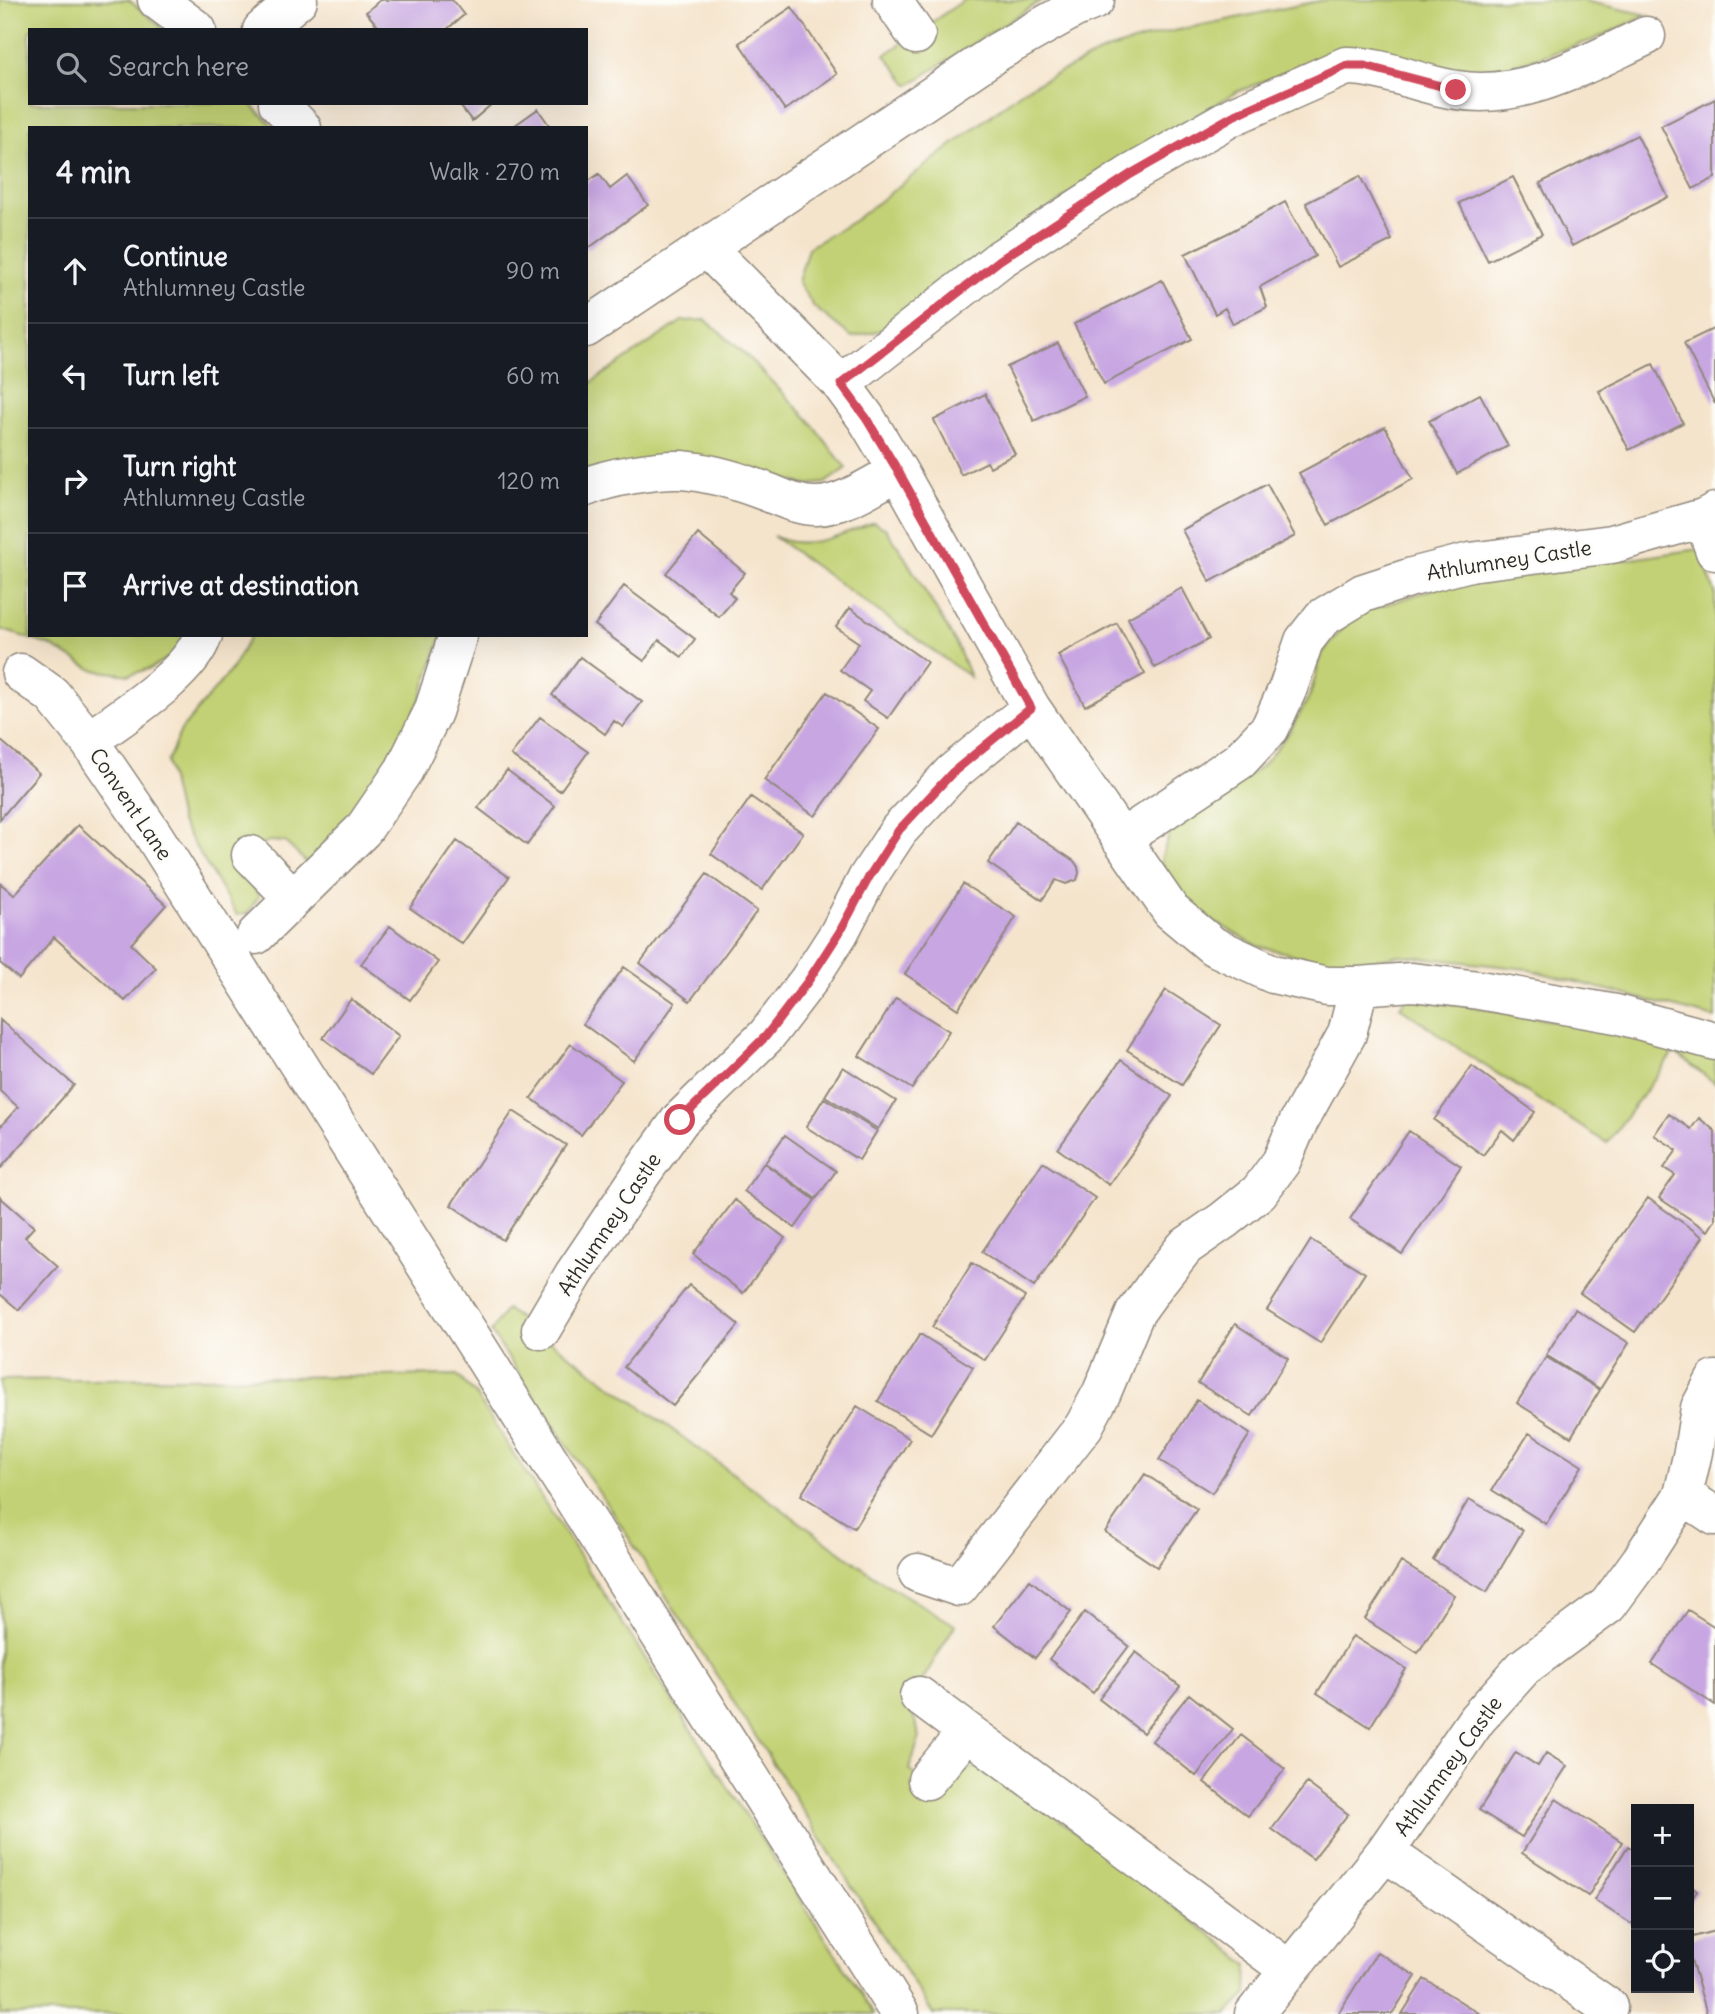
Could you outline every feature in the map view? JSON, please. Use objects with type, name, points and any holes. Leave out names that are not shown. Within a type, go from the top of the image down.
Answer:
[{"type":"street","points":[[157,0],[194,28]]},
{"type":"street","points":[[264,28],[298,0]]},
{"type":"street","points":[[892,0],[916,35]]},
{"type":"street","points":[[588,327],[999,51],[1075,8],[1095,0]]},
{"type":"street","points":[[841,384],[1000,260],[1131,174],[1233,116],[1346,66],[1365,66],[1456,90],[1491,93],[1537,83],[1646,36]]},
{"type":"street","points":[[280,105],[300,126]]},
{"type":"street","points":[[706,247],[841,384],[866,418],[1031,708],[1171,911],[1213,946],[1273,974],[1327,986],[1412,982],[1479,990],[1616,1014],[1715,1041]]},
{"type":"street","points":[[588,486],[638,474],[680,470],[722,477],[792,502],[816,507],[841,501],[898,471]]},
{"type":"street","name":"Athlumney Castle","points":[[1121,839],[1239,761],[1270,728],[1288,688],[1304,641],[1322,618],[1363,593],[1470,562],[1612,544],[1711,527]]},
{"type":"street","points":[[89,741],[173,678],[199,648],[202,637]]},
{"type":"street","points":[[256,935],[363,830],[404,770],[433,712],[457,637]]},
{"type":"street","name":"Convent Lane","points":[[21,673],[52,695],[89,741],[174,868],[900,2014]]},
{"type":"street","name":"Athlumney Castle","points":[[541,1330],[575,1274],[680,1120],[766,1036],[808,981],[899,830],[952,773],[1031,708]]},
{"type":"street","points":[[251,855],[293,898]]},
{"type":"street","points":[[918,1573],[959,1587],[1084,1426],[1102,1392],[1135,1313],[1150,1292],[1185,1247],[1259,1192],[1281,1162],[1298,1123],[1347,1034],[1359,986]]},
{"type":"street","name":"Athlumney Castle","points":[[1254,2014],[1385,1852],[1477,1719],[1524,1667],[1608,1605],[1641,1560],[1683,1495],[1700,1408],[1715,1380]]},
{"type":"street","points":[[1683,1495],[1715,1516]]},
{"type":"street","points":[[919,1696],[1288,1969]]},
{"type":"street","points":[[927,1780],[967,1732]]},
{"type":"street","points":[[1385,1852],[1608,2007]]},
{"type":"green space","points":[[0,0],[129,0],[163,28],[28,28],[28,105],[252,105],[273,126],[28,126],[28,637],[188,637],[176,653],[151,668],[129,675],[93,670],[49,645],[0,629]]},
{"type":"green space","points":[[964,0],[1042,0],[909,85],[885,55]]},
{"type":"green space","points":[[1324,0],[1580,0],[1648,15],[1593,40],[1498,70],[1463,75],[1382,48],[1345,49],[1237,92],[1094,176],[891,328],[852,337],[814,307],[798,282],[808,248],[855,220],[1025,89],[1106,50],[1164,33]]},
{"type":"green space","points":[[706,320],[743,352],[809,420],[846,468],[825,483],[805,485],[767,474],[588,471],[588,385],[682,321]]},
{"type":"green space","points":[[874,522],[886,529],[901,551],[956,643],[970,677],[773,536],[791,542],[815,541]]},
{"type":"green space","points":[[1699,549],[1715,592],[1715,1018],[1527,969],[1400,955],[1341,966],[1258,946],[1209,919],[1167,878],[1161,859],[1169,835],[1180,818],[1224,793],[1262,766],[1290,731],[1310,695],[1322,653],[1354,615],[1485,572],[1631,559]]},
{"type":"green space","points":[[250,637],[441,637],[421,697],[396,754],[364,799],[308,864],[285,842],[269,841],[239,862],[259,896],[248,913],[237,915],[180,821],[167,762],[181,730],[231,670]]},
{"type":"green space","points":[[1405,999],[1463,1005],[1622,1033],[1715,1058],[1715,1083],[1674,1052],[1607,1143],[1468,1055],[1400,1007]]},
{"type":"green space","points":[[506,1309],[878,1579],[955,1625],[909,1703],[920,1737],[909,1769],[931,1792],[949,1774],[986,1764],[1248,1965],[1247,1994],[1227,2014],[933,2014],[618,1521],[491,1332]]},
{"type":"green space","points":[[457,1375],[475,1394],[874,2014],[0,2014],[0,1380]]},
{"type":"building","points":[[380,0],[452,0],[464,15],[448,28],[379,28],[366,12]]},
{"type":"building","points":[[792,7],[837,74],[785,110],[739,43]]},
{"type":"building","points":[[1715,99],[1715,178],[1693,189],[1661,126]]},
{"type":"building","points":[[460,105],[491,105],[472,121]]},
{"type":"building","points":[[538,109],[550,126],[514,126]]},
{"type":"building","points":[[1637,135],[1668,197],[1572,246],[1540,183]]},
{"type":"building","points":[[599,174],[610,189],[627,176],[648,205],[588,249],[588,182]]},
{"type":"building","points":[[1360,176],[1392,240],[1338,267],[1306,203]]},
{"type":"building","points":[[1513,177],[1542,234],[1488,261],[1459,203]]},
{"type":"building","points":[[1285,202],[1315,256],[1260,287],[1267,307],[1233,324],[1225,308],[1215,314],[1185,254]]},
{"type":"building","points":[[1162,280],[1192,339],[1104,384],[1074,324]]},
{"type":"building","points":[[1715,328],[1715,404],[1684,343]]},
{"type":"building","points":[[1058,343],[1085,396],[1034,421],[1007,367]]},
{"type":"building","points":[[1653,364],[1683,423],[1629,450],[1599,391]]},
{"type":"building","points":[[985,394],[1015,454],[990,467],[987,462],[961,475],[934,420]]},
{"type":"building","points":[[1480,394],[1508,446],[1457,474],[1429,421]]},
{"type":"building","points":[[1385,427],[1413,479],[1328,525],[1299,473]]},
{"type":"building","points":[[1267,484],[1295,536],[1210,582],[1182,530]]},
{"type":"building","points":[[698,534],[745,573],[729,592],[735,598],[719,617],[666,573]]},
{"type":"building","points":[[624,586],[695,639],[682,657],[659,640],[644,661],[595,625]]},
{"type":"building","points":[[1182,588],[1209,639],[1155,668],[1128,618]]},
{"type":"building","points":[[850,608],[927,662],[888,718],[863,701],[870,691],[840,670],[859,643],[836,627]]},
{"type":"building","points":[[1117,623],[1145,674],[1085,706],[1058,655]]},
{"type":"building","points":[[580,657],[642,702],[623,727],[614,721],[605,734],[552,695]]},
{"type":"building","points":[[827,692],[879,729],[815,816],[764,780]]},
{"type":"building","points":[[540,717],[588,752],[560,791],[511,755]]},
{"type":"building","points":[[0,740],[39,773],[0,819]]},
{"type":"building","points":[[507,770],[555,806],[527,845],[478,808]]},
{"type":"building","points":[[751,797],[803,833],[762,890],[711,854]]},
{"type":"building","points":[[1016,822],[1074,861],[1079,873],[1077,880],[1066,884],[1056,880],[1042,900],[988,863]]},
{"type":"building","points":[[78,825],[166,905],[131,944],[156,968],[125,1001],[54,937],[19,979],[0,963],[0,883],[14,895]]},
{"type":"building","points":[[457,841],[509,877],[462,944],[410,908]]},
{"type":"building","points":[[707,874],[757,911],[690,1001],[640,963]]},
{"type":"building","points":[[963,884],[1016,917],[958,1009],[905,974]]},
{"type":"building","points":[[390,926],[438,962],[410,1000],[361,964]]},
{"type":"building","points":[[624,967],[675,1003],[634,1061],[583,1024]]},
{"type":"building","points":[[1166,990],[1221,1025],[1182,1085],[1127,1050]]},
{"type":"building","points":[[896,998],[949,1031],[912,1089],[859,1056]]},
{"type":"building","points":[[351,999],[399,1036],[371,1074],[323,1038]]},
{"type":"building","points":[[0,1020],[74,1085],[0,1169],[0,1127],[18,1107],[0,1091]]},
{"type":"building","points":[[571,1044],[622,1081],[581,1135],[531,1098]]},
{"type":"building","points":[[1121,1060],[1172,1096],[1109,1185],[1058,1149]]},
{"type":"building","points":[[1472,1066],[1535,1112],[1514,1140],[1502,1130],[1483,1155],[1434,1120]]},
{"type":"building","points":[[843,1067],[896,1101],[878,1129],[825,1096]]},
{"type":"building","points":[[824,1098],[877,1131],[859,1160],[806,1127]]},
{"type":"building","points":[[513,1111],[566,1145],[503,1240],[451,1205]]},
{"type":"building","points":[[1669,1114],[1691,1129],[1699,1118],[1715,1131],[1715,1220],[1708,1231],[1659,1198],[1675,1175],[1664,1168],[1677,1150],[1654,1135]]},
{"type":"building","points":[[1409,1131],[1461,1166],[1402,1254],[1350,1219]]},
{"type":"building","points":[[785,1135],[836,1171],[816,1199],[765,1163]]},
{"type":"building","points":[[1043,1162],[1095,1198],[1034,1287],[982,1252]]},
{"type":"building","points":[[764,1163],[815,1200],[795,1228],[744,1191]]},
{"type":"building","points":[[0,1197],[34,1227],[25,1237],[58,1266],[19,1310],[0,1294]]},
{"type":"building","points":[[1648,1198],[1703,1237],[1635,1332],[1580,1293]]},
{"type":"building","points":[[735,1200],[785,1238],[743,1293],[693,1254]]},
{"type":"building","points":[[1311,1240],[1365,1273],[1320,1343],[1267,1310]]},
{"type":"building","points":[[972,1263],[1025,1297],[985,1360],[932,1327]]},
{"type":"building","points":[[689,1285],[739,1325],[673,1406],[624,1367]]},
{"type":"building","points":[[1575,1309],[1629,1343],[1600,1389],[1546,1355]]},
{"type":"building","points":[[1235,1324],[1288,1358],[1252,1416],[1198,1383]]},
{"type":"building","points":[[920,1334],[973,1367],[931,1434],[878,1401]]},
{"type":"building","points":[[1546,1357],[1600,1390],[1571,1437],[1517,1403]]},
{"type":"building","points":[[1197,1400],[1250,1434],[1212,1493],[1159,1460]]},
{"type":"building","points":[[857,1406],[910,1439],[854,1528],[801,1495]]},
{"type":"building","points":[[1529,1433],[1582,1466],[1546,1524],[1492,1490]]},
{"type":"building","points":[[1145,1474],[1197,1509],[1157,1567],[1105,1532]]},
{"type":"building","points":[[1469,1499],[1523,1530],[1487,1592],[1433,1560]]},
{"type":"building","points":[[1401,1562],[1454,1595],[1418,1653],[1365,1619]]},
{"type":"building","points":[[1030,1580],[1071,1612],[1035,1658],[994,1626]]},
{"type":"building","points":[[1688,1610],[1715,1627],[1715,1705],[1652,1664]]},
{"type":"building","points":[[1085,1612],[1129,1646],[1093,1693],[1049,1659]]},
{"type":"building","points":[[1353,1636],[1406,1669],[1370,1727],[1317,1693]]},
{"type":"building","points":[[1136,1652],[1180,1686],[1143,1733],[1099,1699]]},
{"type":"building","points":[[1189,1694],[1233,1729],[1196,1776],[1152,1741]]},
{"type":"building","points":[[1241,1735],[1285,1769],[1248,1816],[1204,1782]]},
{"type":"building","points":[[1516,1752],[1538,1766],[1546,1753],[1567,1766],[1522,1837],[1479,1810]]},
{"type":"building","points":[[1307,1783],[1348,1814],[1313,1859],[1272,1829]]},
{"type":"building","points":[[1556,1799],[1622,1842],[1588,1896],[1522,1853]]},
{"type":"building","points":[[1628,1846],[1631,1848],[1631,1924],[1594,1900]]},
{"type":"building","points":[[1715,1931],[1715,2013],[1707,2014],[1694,1970],[1694,1937]]},
{"type":"building","points":[[1377,1952],[1416,1976],[1392,2014],[1338,2014]]},
{"type":"building","points":[[1424,1979],[1458,2000],[1480,2014],[1402,2014]]},
{"type":"route","points":[[680,1120],[766,1036],[808,981],[899,830],[952,773],[1031,708],[898,471],[866,418],[841,384],[1000,260],[1131,174],[1233,116],[1346,66],[1365,66],[1456,90]]}]
